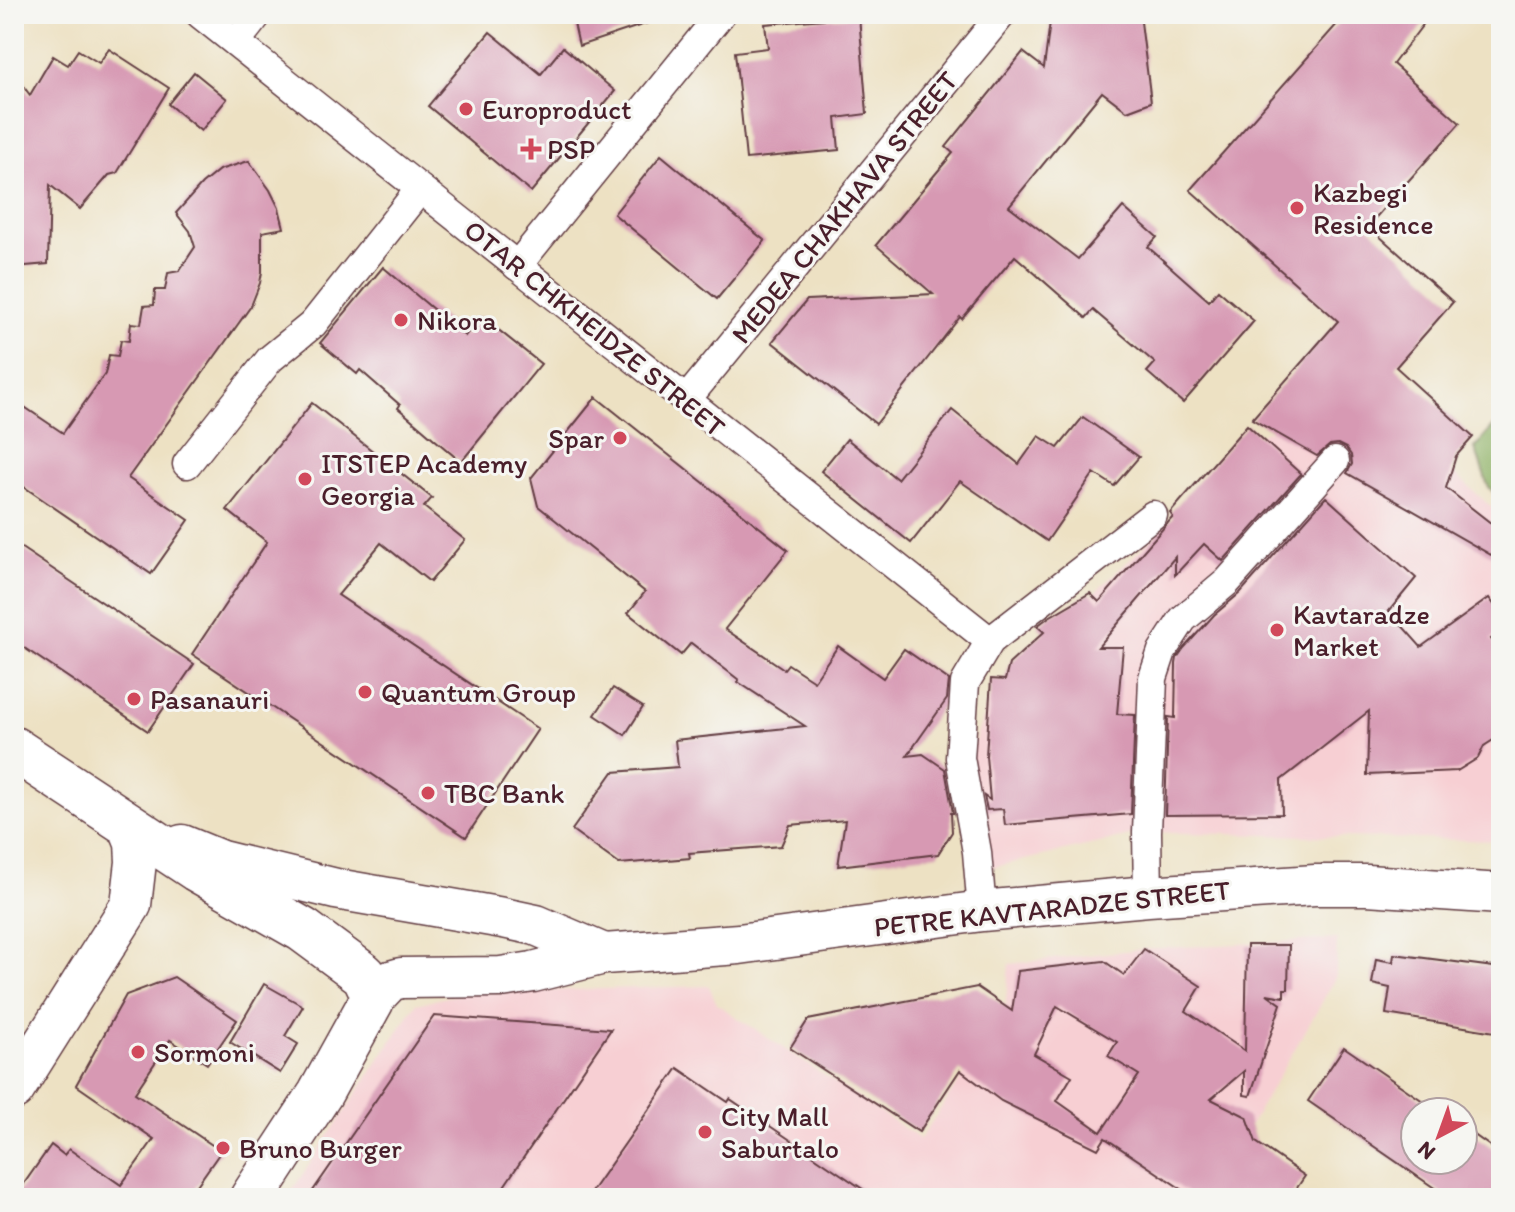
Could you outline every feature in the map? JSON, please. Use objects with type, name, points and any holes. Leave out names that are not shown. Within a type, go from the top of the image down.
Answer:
[{"type":"main road","points":[[14,749],[196,869],[303,930],[352,964],[368,982],[372,1000]]},
{"type":"main road","name":"PETRE KAVTARADZE STREET","points":[[127,822],[221,861],[336,889],[536,925],[604,954]]},
{"type":"main road","points":[[14,1090],[131,905],[136,862],[135,842],[127,822]]},
{"type":"main road","name":"PETRE KAVTARADZE STREET","points":[[252,1198],[320,1094],[372,1000],[395,979],[501,977],[604,954],[739,944],[982,911],[1148,896],[1315,885],[1501,894]]},
{"type":"street","name":"OTAR CHKHEIDZE STREET","points":[[200,14],[990,641]]},
{"type":"street","points":[[236,42],[258,14]]},
{"type":"street","points":[[517,266],[721,14]]},
{"type":"street","name":"MEDEA CHAKHAVA STREET","points":[[686,400],[1002,14]]},
{"type":"street","points":[[187,464],[270,359],[313,324],[420,189]]},
{"type":"street","points":[[1148,896],[1147,832],[1153,678],[1162,651],[1183,619],[1227,582],[1335,461]]},
{"type":"street","points":[[982,911],[977,852],[960,758],[965,683],[990,641],[1153,515]]},
{"type":"shaded area","name":"Kavtaradze Market","points":[[1381,406],[1501,516],[1501,841],[1147,832],[977,871],[968,760],[991,694],[1019,660],[1264,432],[1295,421]]},
{"type":"shaded area","points":[[1337,939],[1336,976],[1250,1125],[1201,1198],[287,1198],[416,1004],[464,993],[709,986],[717,1004],[920,1139],[1005,1013],[1009,964],[1143,949]]},
{"type":"green space","points":[[1501,423],[1501,501],[1488,486],[1475,448],[1494,426]]},
{"type":"building","points":[[572,14],[659,14],[660,19],[579,46]]},
{"type":"building","points":[[1051,14],[1140,14],[1151,102],[1127,111],[1102,92],[1009,206],[1078,259],[1123,207],[1157,237],[1148,247],[1209,301],[1218,290],[1254,321],[1183,403],[1147,372],[1155,363],[1093,310],[1086,318],[1015,256],[962,319],[960,317],[876,424],[772,342],[807,300],[933,294],[876,245],[953,153],[946,147],[1023,52],[1044,68]]},
{"type":"building","name":"Kazbegi Residence","points":[[1346,14],[1431,14],[1393,64],[1460,123],[1368,226],[1453,302],[1396,367],[1473,437],[1456,456],[1446,488],[1501,531],[1493,556],[1347,473],[1352,464],[1346,448],[1338,444],[1330,445],[1317,456],[1252,419],[1338,321],[1190,190]]},
{"type":"building","points":[[859,16],[867,114],[836,118],[839,150],[746,159],[735,52],[768,48],[765,24]]},
{"type":"building","points":[[490,32],[541,74],[563,47],[615,91],[531,192],[428,106]]},
{"type":"building","points":[[109,49],[169,88],[117,173],[109,175],[80,209],[50,185],[48,264],[14,267],[14,74],[30,95],[53,56],[68,65],[78,50],[99,63]]},
{"type":"building","points":[[194,72],[227,99],[201,131],[168,104]]},
{"type":"building","points":[[661,155],[765,241],[717,299],[614,214]]},
{"type":"building","points":[[249,161],[270,190],[284,228],[262,232],[262,272],[251,306],[128,478],[189,520],[151,574],[14,480],[14,400],[63,433],[105,374],[109,355],[118,356],[121,340],[129,341],[131,323],[141,324],[144,306],[154,305],[155,290],[165,290],[168,273],[179,271],[195,247],[190,231],[176,213],[219,170]]},
{"type":"building","points":[[383,267],[465,336],[481,316],[541,364],[461,462],[398,408],[400,405],[360,370],[357,374],[320,343]]},
{"type":"building","points":[[596,397],[788,550],[725,629],[784,669],[788,664],[814,681],[838,646],[883,678],[904,649],[949,680],[947,699],[907,756],[923,754],[945,769],[953,813],[952,832],[938,854],[838,866],[845,820],[790,825],[781,846],[689,853],[690,858],[619,864],[572,830],[613,772],[678,767],[675,740],[805,726],[738,682],[691,643],[681,655],[628,613],[645,592],[538,506],[531,478]]},
{"type":"building","name":"Quantum Group","points":[[312,403],[432,498],[424,507],[465,540],[430,582],[381,543],[338,595],[538,729],[466,837],[192,654],[267,542],[227,510]]},
{"type":"building","points":[[952,410],[1019,464],[1039,436],[1058,448],[1083,417],[1139,457],[1114,486],[1094,473],[1047,541],[960,481],[911,543],[821,471],[847,439],[897,479]]},
{"type":"building","points":[[1247,425],[1301,474],[1223,561],[1204,544],[1175,575],[1175,557],[1098,647],[1123,647],[1117,714],[1135,715],[1131,814],[1005,825],[1003,809],[987,810],[984,796],[990,800],[986,756],[991,679],[1005,680],[1009,664],[1044,632],[1037,626],[1049,617],[1090,593],[1099,602],[1173,517],[1170,513]]},
{"type":"building","points":[[1326,497],[1416,578],[1389,611],[1421,647],[1489,598],[1501,614],[1501,631],[1491,639],[1501,653],[1501,735],[1484,746],[1478,758],[1457,771],[1367,775],[1369,711],[1281,780],[1282,814],[1165,815],[1168,717],[1175,718],[1177,658]]},
{"type":"building","points":[[14,543],[194,664],[148,731],[14,641]]},
{"type":"building","points":[[613,688],[643,707],[625,735],[595,715]]},
{"type":"building","points":[[1247,945],[1289,945],[1288,989],[1284,989],[1284,997],[1267,994],[1281,1004],[1250,1096],[1244,1095],[1244,1071],[1211,1099],[1247,1117],[1256,1142],[1305,1176],[1290,1198],[1195,1198],[1105,1138],[1098,1149],[1001,1101],[960,1070],[919,1132],[790,1048],[808,1020],[977,987],[1012,1011],[1018,971],[1104,961],[1124,975],[1144,949],[1201,986],[1186,1011],[1245,1051]],"holes":[[[1057,1006],[1117,1042],[1108,1056],[1139,1075],[1101,1132],[1057,1101],[1072,1076],[1034,1054]]]},
{"type":"building","points":[[1394,954],[1501,968],[1501,1033],[1386,1014],[1390,988],[1372,984],[1376,959],[1393,962]]},
{"type":"building","points":[[174,977],[237,1020],[207,1064],[170,1040],[135,1093],[221,1151],[188,1198],[14,1198],[51,1145],[64,1155],[69,1149],[121,1185],[154,1139],[76,1085],[126,995]]},
{"type":"building","points":[[264,984],[303,1006],[285,1036],[298,1044],[280,1073],[230,1042]]},
{"type":"building","points":[[434,1016],[611,1029],[496,1198],[308,1198]]},
{"type":"building","points":[[1344,1047],[1416,1096],[1399,1096],[1399,1164],[1308,1101]]},
{"type":"building","name":"City Mall Saburtalo","points":[[678,1068],[728,1102],[730,1099],[876,1198],[587,1198]]},
{"type":"building","points":[[1479,1138],[1501,1154],[1501,1198],[1449,1198],[1417,1176],[1479,1176]]},
{"type":"place","name":"Europroduct","points":[[466,109]]},
{"type":"place","name":"PSP","points":[[531,149]]},
{"type":"place","name":"Kazbegi Residence","points":[[1297,208]]},
{"type":"place","name":"Nikora","points":[[401,320]]},
{"type":"place","name":"Spar","points":[[620,438]]},
{"type":"place","name":"ITSTEP Academy Georgia","points":[[305,479]]},
{"type":"place","name":"Kavtaradze Market","points":[[1277,630]]},
{"type":"place","name":"Quantum Group","points":[[365,692]]},
{"type":"place","name":"Pasanauri","points":[[134,699]]},
{"type":"place","name":"TBC Bank","points":[[428,793]]},
{"type":"place","name":"Sormoni","points":[[138,1052]]},
{"type":"place","name":"City Mall Saburtalo","points":[[705,1132]]},
{"type":"place","name":"Bruno Burger","points":[[223,1148]]}]
